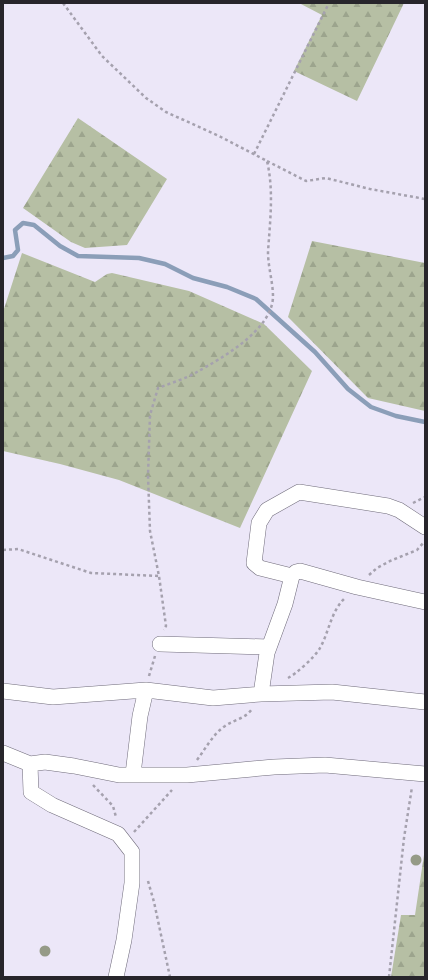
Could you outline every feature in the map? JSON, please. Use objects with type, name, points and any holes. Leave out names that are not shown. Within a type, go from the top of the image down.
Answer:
[{"type":"street","points":[[292,576],[260,568],[254,563],[260,524],[267,510],[299,492],[388,506],[399,510],[425,527]]},
{"type":"street","points":[[261,694],[269,647],[285,604],[292,576],[296,572],[300,571],[357,587],[425,602]]},
{"type":"street","points":[[160,644],[269,647]]},
{"type":"street","points":[[3,691],[53,697],[146,690],[213,698],[261,694],[332,692],[425,702]]},
{"type":"street","points":[[133,774],[140,716],[146,690]]},
{"type":"street","points":[[3,753],[30,764],[45,762],[119,775],[187,775],[274,767],[325,765],[419,773]]},
{"type":"street","points":[[30,764],[31,792],[52,805],[118,834],[132,852],[132,884],[124,940],[116,977]]},
{"type":"path","points":[[63,3],[102,56],[146,98],[166,112],[219,136],[306,181],[326,178],[370,189],[425,199]]},
{"type":"path","points":[[254,154],[328,4]]},
{"type":"path","points":[[146,690],[150,670],[166,626],[159,576],[150,531],[148,476],[150,415],[158,388],[196,373],[216,360],[256,333],[267,315],[273,298],[268,258],[271,180],[267,161]]},
{"type":"path","points":[[3,550],[18,549],[91,573],[159,576]]},
{"type":"path","points":[[389,977],[404,838],[419,773]]},
{"type":"green space","points":[[299,3],[404,3],[357,101],[294,71],[322,15]]},
{"type":"green space","points":[[78,118],[167,179],[127,245],[85,248],[71,242],[23,208]]},
{"type":"green space","points":[[312,241],[425,263],[425,411],[368,398],[288,317]]},
{"type":"green space","points":[[22,253],[95,282],[107,274],[112,273],[189,291],[264,324],[312,371],[240,528],[119,480],[60,464],[3,451],[3,312]]},
{"type":"green space","points":[[425,848],[425,977],[391,977],[401,915],[415,915]]},
{"type":"waterway","points":[[3,258],[13,256],[18,250],[15,230],[23,223],[34,225],[60,246],[78,256],[139,258],[165,264],[193,278],[227,287],[256,299],[315,352],[348,389],[371,407],[396,416],[425,422]]}]
